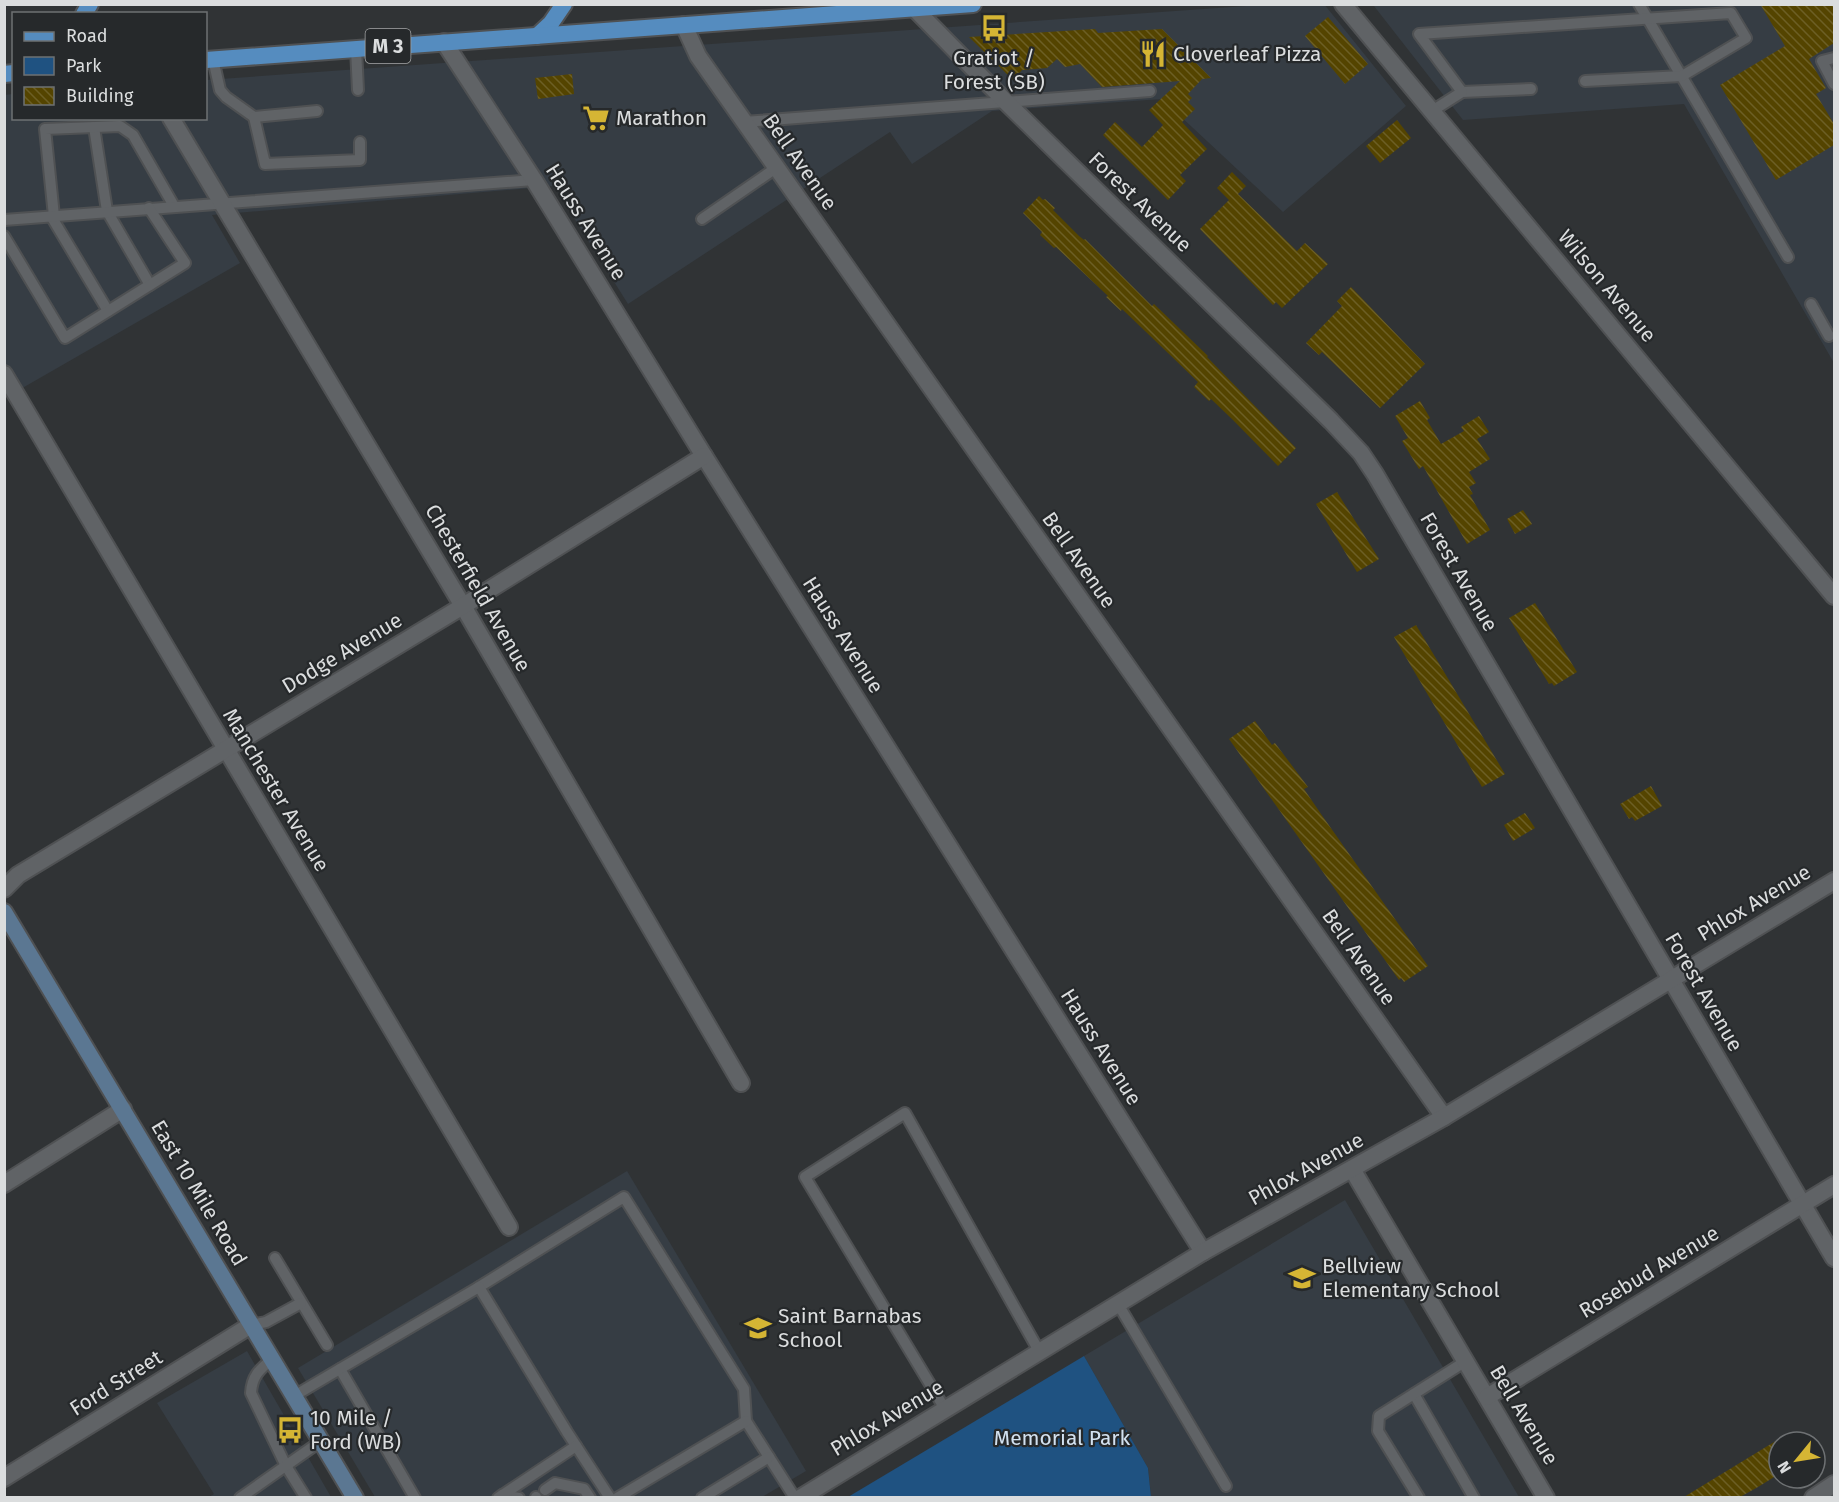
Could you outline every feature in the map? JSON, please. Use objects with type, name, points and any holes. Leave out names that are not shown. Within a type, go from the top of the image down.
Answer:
[{"type":"main road","points":[[537,36],[551,23],[564,4]]},
{"type":"main road","name":"M 3","points":[[209,59],[684,25],[873,8],[915,9],[973,4]]},
{"type":"main road","name":"East 10 Mile Road","points":[[4,912],[355,1497]]},
{"type":"street","name":"Wilson Avenue","points":[[1343,4],[1834,596]]},
{"type":"street","name":"Forest Avenue","points":[[915,9],[1361,453],[1834,1258]]},
{"type":"street","name":"Bell Avenue","points":[[684,25],[698,56],[1444,1117]]},
{"type":"street","name":"Hauss Avenue","points":[[444,42],[534,180],[704,456],[1203,1252]]},
{"type":"street","name":"Chesterfield Avenue","points":[[172,120],[463,606],[741,1083]]},
{"type":"street","name":"Manchester Avenue","points":[[4,374],[509,1227]]},
{"type":"street","name":"Dodge Avenue","points":[[4,889],[18,875],[463,606],[704,456]]},
{"type":"street","name":"Phlox Avenue","points":[[800,1497],[1203,1252],[1444,1117],[1834,881]]},
{"type":"street","points":[[4,1184],[123,1109]]},
{"type":"street","name":"Bell Avenue","points":[[1352,1169],[1487,1397],[1540,1495]]},
{"type":"street","name":"Rosebud Avenue","points":[[1487,1397],[1834,1185]]},
{"type":"street","name":"Ford Street","points":[[4,1478],[251,1325]]},
{"type":"street","points":[[1813,1497],[1834,1484]]},
{"type":"lane","points":[[1639,4],[1788,257]]},
{"type":"lane","points":[[1462,92],[1419,34],[1731,13],[1746,38],[1682,76],[1585,81]]},
{"type":"lane","points":[[356,49],[357,90]]},
{"type":"lane","points":[[1834,58],[1822,61],[1834,84]]},
{"type":"lane","points":[[209,59],[220,90],[254,117],[317,111]]},
{"type":"lane","points":[[1432,111],[1462,92],[1531,89]]},
{"type":"lane","points":[[744,122],[1150,91]]},
{"type":"lane","points":[[254,117],[265,164],[360,160],[360,142]]},
{"type":"lane","points":[[108,311],[52,216],[45,129],[120,126],[133,135],[174,206]]},
{"type":"lane","points":[[94,127],[107,211],[150,285]]},
{"type":"lane","points":[[702,219],[776,168]]},
{"type":"lane","points":[[4,220],[534,180]]},
{"type":"lane","points":[[4,236],[65,338],[185,262],[149,208]]},
{"type":"lane","points":[[1810,304],[1829,336]]},
{"type":"lane","points":[[945,1409],[805,1177],[905,1113],[1039,1352]]},
{"type":"lane","points":[[294,1396],[479,1287],[624,1197],[744,1389],[746,1421],[795,1497]]},
{"type":"lane","points":[[275,1258],[327,1345]]},
{"type":"lane","points":[[479,1287],[576,1446],[610,1497]]},
{"type":"lane","points":[[251,1325],[266,1322],[301,1303]]},
{"type":"lane","points":[[1118,1304],[1226,1486]]},
{"type":"lane","points":[[272,1359],[257,1371],[251,1380],[251,1393],[286,1466],[306,1497]]},
{"type":"lane","points":[[1419,1497],[1378,1431],[1379,1416],[1466,1361]]},
{"type":"lane","points":[[340,1370],[413,1497]]},
{"type":"lane","points":[[1414,1394],[1474,1497]]},
{"type":"lane","points":[[617,1497],[746,1421]]},
{"type":"lane","points":[[240,1497],[321,1441]]},
{"type":"lane","points":[[500,1496],[576,1446]]},
{"type":"lane","points":[[702,1497],[769,1456]]},
{"type":"lane","points":[[539,1495],[555,1483],[584,1489],[590,1497]]},
{"type":"lane","points":[[500,1496],[519,1497]]},
{"type":"shaded area","points":[[1324,4],[1406,106],[1283,212],[1162,99],[992,111],[912,164],[890,132],[628,304],[554,186],[212,215],[240,263],[5,398],[4,95],[12,94],[12,120],[207,120],[207,80],[1260,5]]},
{"type":"shaded area","points":[[1399,4],[1834,5],[1834,363],[1684,104],[1463,120],[1374,6]]},
{"type":"shaded area","points":[[627,1171],[806,1471],[762,1497],[375,1497],[298,1368]]},
{"type":"shaded area","name":"Bellview Elementary School","points":[[1345,1200],[1519,1497],[1151,1497],[1148,1468],[1084,1356]]},
{"type":"shaded area","points":[[247,1351],[331,1497],[209,1497],[214,1494],[157,1403]]},
{"type":"green space","name":"Memorial Park","points":[[1084,1356],[1148,1468],[1151,1497],[848,1497]]},
{"type":"building","points":[[1760,4],[1834,4],[1834,43],[1809,59],[1826,88],[1816,94],[1834,124],[1834,145],[1776,180],[1720,85],[1785,46]]},
{"type":"building","points":[[1328,17],[1368,64],[1345,84],[1305,36]]},
{"type":"building","points":[[1095,29],[1098,33],[1162,29],[1211,78],[1202,79],[1188,94],[1192,98],[1188,102],[1195,109],[1182,122],[1207,149],[1180,175],[1186,181],[1168,200],[1103,135],[1115,122],[1142,147],[1163,125],[1149,110],[1180,81],[1102,87],[1080,64],[1065,67],[1057,59],[1047,68],[1022,70],[1013,80],[969,37]]},
{"type":"building","points":[[572,74],[574,94],[538,99],[535,78]]},
{"type":"building","points":[[1397,120],[1411,138],[1380,163],[1366,146]]},
{"type":"building","points":[[1232,172],[1246,186],[1238,194],[1297,251],[1305,243],[1328,264],[1282,308],[1276,302],[1273,305],[1200,229],[1229,200],[1217,188]]},
{"type":"building","points":[[1039,196],[1055,208],[1053,210],[1079,236],[1085,239],[1152,306],[1154,304],[1208,356],[1296,448],[1278,466],[1211,399],[1209,401],[1194,387],[1198,382],[1056,247],[1054,248],[1040,235],[1042,232],[1023,213]]},
{"type":"building","points":[[1351,287],[1425,364],[1380,408],[1322,352],[1319,355],[1306,343],[1342,306],[1337,301]]},
{"type":"building","points":[[1420,401],[1430,418],[1427,420],[1441,444],[1464,431],[1461,427],[1479,416],[1489,432],[1477,439],[1490,459],[1469,472],[1476,483],[1469,487],[1473,494],[1470,495],[1490,530],[1467,544],[1423,466],[1419,469],[1402,441],[1408,438],[1395,416]]},
{"type":"building","points":[[1337,492],[1379,559],[1357,572],[1316,504]]},
{"type":"building","points":[[1523,510],[1532,524],[1515,534],[1507,519]]},
{"type":"building","points":[[1535,603],[1577,672],[1554,686],[1552,683],[1549,684],[1509,618]]},
{"type":"building","points":[[1416,625],[1505,774],[1482,787],[1394,637]]},
{"type":"building","points":[[1255,721],[1272,745],[1275,743],[1308,787],[1304,789],[1428,966],[1404,982],[1401,978],[1399,980],[1229,739]]},
{"type":"building","points":[[1651,786],[1662,806],[1635,821],[1632,817],[1629,819],[1620,804]]},
{"type":"building","points":[[1525,813],[1535,828],[1513,841],[1504,825]]},
{"type":"building","points":[[1767,1446],[1767,1481],[1758,1487],[1740,1497],[1684,1497]]},
{"type":"place","name":"Gratiot / Forest (SB)","points":[[994,28]]},
{"type":"place","name":"Cloverleaf Pizza","points":[[1153,54]]},
{"type":"place","name":"Marathon","points":[[596,118]]},
{"type":"place","name":"Bellview Elementary School","points":[[1302,1278]]},
{"type":"place","name":"Saint Barnabas School","points":[[758,1328]]},
{"type":"place","name":"10 Mile / Ford (WB)","points":[[290,1430]]}]
